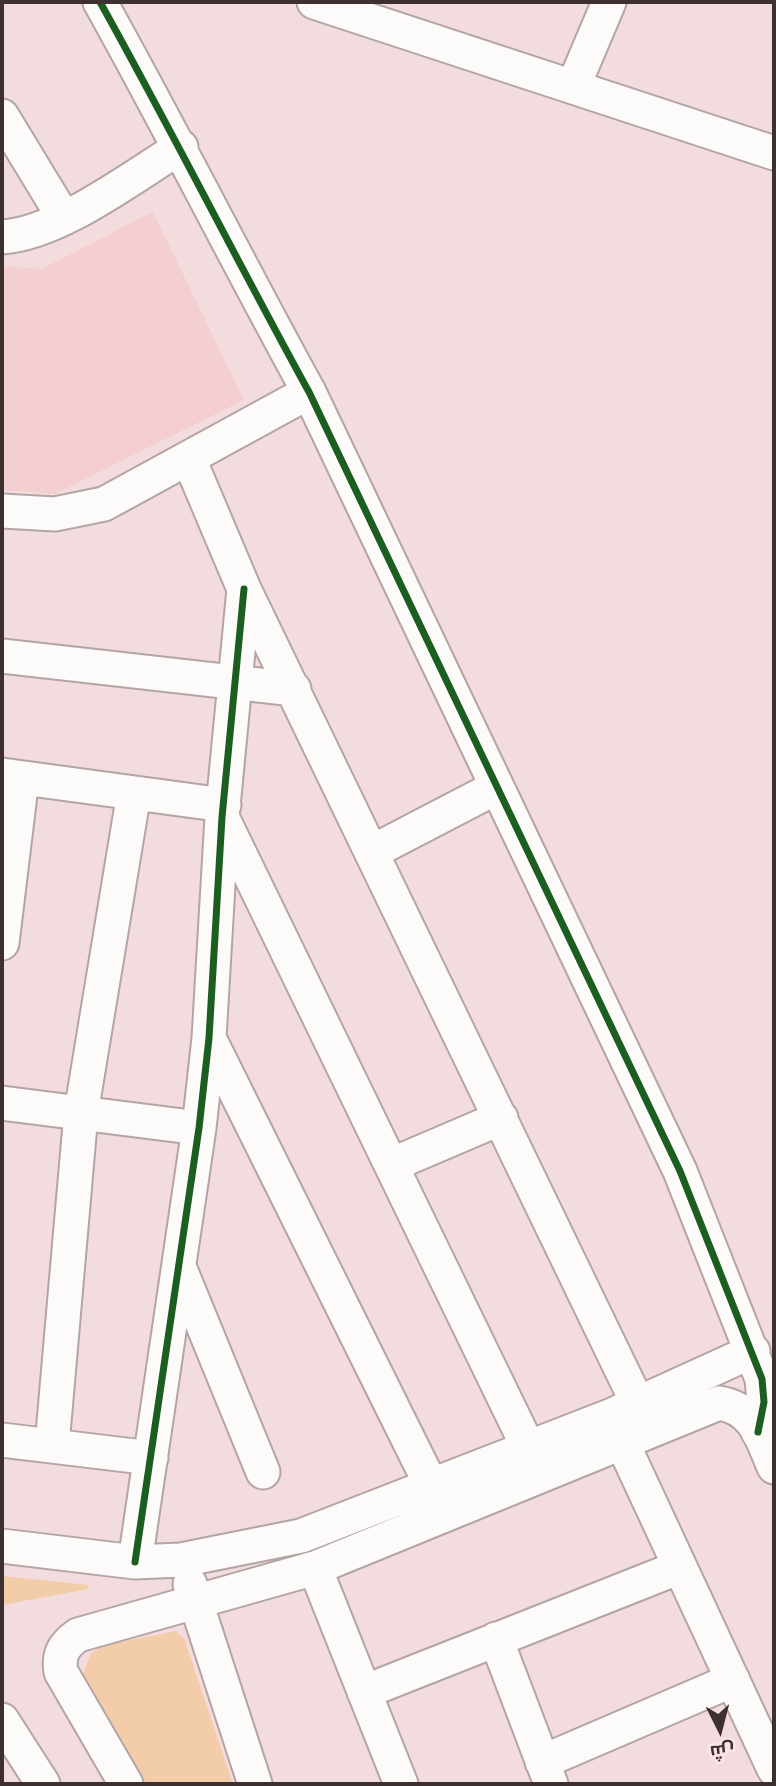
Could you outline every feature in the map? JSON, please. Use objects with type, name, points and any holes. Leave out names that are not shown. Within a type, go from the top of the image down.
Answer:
[{"type":"street","points":[[100,2],[181,147],[251,288],[309,392],[680,1171],[762,1379],[764,1402],[758,1432]]},
{"type":"street","points":[[314,2],[774,153]]},
{"type":"street","points":[[573,87],[609,2]]},
{"type":"street","points":[[2,116],[64,218]]},
{"type":"street","points":[[2,237],[39,230],[64,218],[181,147]]},
{"type":"street","points":[[2,511],[55,514],[79,512],[128,493],[309,392]]},
{"type":"street","points":[[189,459],[244,589],[501,1118],[680,1567],[774,1769]]},
{"type":"street","points":[[135,1562],[199,1128],[209,1038],[223,811],[244,589]]},
{"type":"street","points":[[2,656],[294,689]]},
{"type":"street","points":[[2,943],[12,777],[134,793],[223,811]]},
{"type":"street","points":[[372,852],[497,787]]},
{"type":"street","points":[[52,1445],[81,1113],[134,793]]},
{"type":"street","points":[[223,811],[527,1447]]},
{"type":"street","points":[[209,1038],[431,1485]]},
{"type":"street","points":[[2,1103],[199,1128]]},
{"type":"street","points":[[391,1165],[501,1118]]},
{"type":"street","points":[[179,1266],[263,1472]]},
{"type":"street","points":[[126,1784],[61,1672],[60,1655],[71,1640],[89,1630],[198,1604],[315,1568],[623,1421],[753,1351]]},
{"type":"street","points":[[2,1546],[135,1562],[181,1560],[301,1536],[527,1447],[623,1421],[719,1403],[737,1406],[758,1432],[774,1467]]},
{"type":"street","points":[[2,1440],[151,1458]]},
{"type":"street","points":[[181,1560],[198,1604],[255,1784]]},
{"type":"street","points":[[365,1692],[680,1567]]},
{"type":"street","points":[[315,1568],[401,1784]]},
{"type":"street","points":[[496,1639],[546,1773],[733,1680]]},
{"type":"street","points":[[2,1720],[43,1784]]},
{"type":"shaded area","points":[[153,212],[244,400],[55,494],[2,490],[2,266],[41,269]]},
{"type":"shaded area","points":[[2,1576],[89,1585],[88,1589],[2,1605]]},
{"type":"shaded area","points":[[176,1631],[184,1638],[233,1784],[137,1784],[81,1680],[91,1653],[106,1645]]},
{"type":"cycle path","points":[[100,2],[309,392],[680,1171],[762,1379],[764,1402],[758,1432]]},
{"type":"cycle path","points":[[135,1562],[199,1128],[209,1038],[222,817],[244,589]]}]
